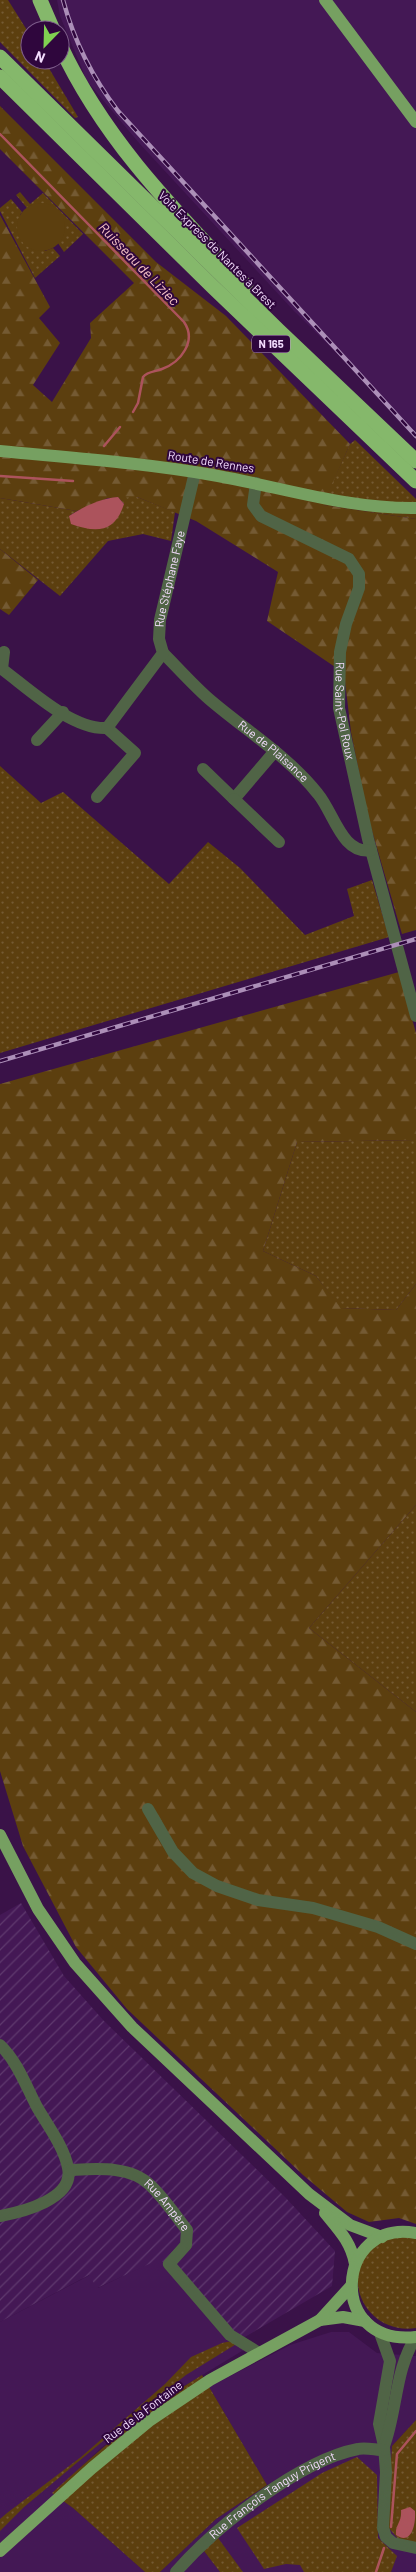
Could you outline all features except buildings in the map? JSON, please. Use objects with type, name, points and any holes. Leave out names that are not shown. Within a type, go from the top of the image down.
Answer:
[{"type":"highway","points":[[40,0],[49,20]]},
{"type":"highway","name":"Voie Express de Nantes à Brest","points":[[0,57],[278,330],[416,462]]},
{"type":"highway","points":[[70,65],[85,96],[120,146],[164,199],[272,313],[278,330]]},
{"type":"highway","name":"N 165","points":[[0,78],[213,288],[416,481]]},
{"type":"main road","points":[[325,0],[416,122]]},
{"type":"main road","name":"Route de Rennes","points":[[0,451],[195,472],[352,504],[388,508],[416,508]]},
{"type":"main road","points":[[0,1836],[38,1909],[75,1963],[132,2027],[309,2194],[344,2235],[352,2250],[355,2264],[351,2286],[357,2311],[365,2321],[380,2333],[392,2337],[416,2337]]},
{"type":"main road","points":[[309,2194],[350,2225],[382,2236]]},
{"type":"main road","points":[[355,2264],[366,2248],[382,2236],[394,2232],[416,2233]]},
{"type":"main road","name":"Rue de la Fontaine","points":[[0,2551],[92,2468],[149,2421],[210,2380],[320,2320],[351,2286]]},
{"type":"main road","name":"Rue de la Fontaine","points":[[320,2320],[343,2317],[365,2321]]},
{"type":"street","name":"Rue Stéphane Faye","points":[[163,653],[159,639],[160,620],[195,472]]},
{"type":"street","name":"Rue Saint-Pol Roux","points":[[256,483],[254,505],[261,516],[349,559],[359,574],[359,588],[346,624],[340,652],[338,708],[371,850],[416,1016]]},
{"type":"street","points":[[4,652],[2,669],[63,712],[94,729],[107,728],[134,753],[97,797]]},
{"type":"street","points":[[107,728],[163,653]]},
{"type":"street","name":"Rue de Plaisance","points":[[163,653],[209,699],[275,751],[319,794],[350,845],[361,852],[371,850]]},
{"type":"street","points":[[37,740],[63,712]]},
{"type":"street","points":[[234,799],[275,751]]},
{"type":"street","points":[[203,769],[279,842]]},
{"type":"street","points":[[148,1808],[173,1852],[193,1873],[217,1886],[258,1900],[313,1908],[378,1927],[416,1944]]},
{"type":"street","points":[[0,2045],[18,2069],[61,2150],[69,2170],[66,2184],[59,2194],[17,2213],[0,2216]]},
{"type":"street","name":"Rue Ampère","points":[[69,2170],[100,2168],[126,2173],[149,2184],[187,2230],[186,2245],[169,2264],[230,2335],[259,2353]]},
{"type":"street","points":[[380,2333],[390,2361],[379,2424],[386,2472],[382,2512],[384,2532],[393,2543],[416,2548]]},
{"type":"street","points":[[384,2448],[390,2429],[405,2358],[416,2337]]},
{"type":"street","name":"Rue François Tanguy Prigent","points":[[176,2572],[195,2550],[225,2524],[290,2479],[334,2457],[359,2448],[384,2448]]},
{"type":"shaded area","points":[[57,0],[416,0],[416,431],[294,311],[139,143],[87,81],[70,40],[70,20],[62,20]]},
{"type":"shaded area","points":[[118,497],[124,504],[120,514],[110,525],[103,528],[89,529],[71,524],[69,516],[86,506]]},
{"type":"shaded area","points":[[21,1903],[64,1976],[104,2021],[285,2197],[335,2251],[332,2286],[243,2338],[253,2346],[242,2351],[160,2259],[97,2288],[89,2275],[0,2322],[0,1915]]},
{"type":"shaded area","points":[[160,2258],[242,2351],[176,2391],[101,2448],[53,2493],[73,2508],[145,2572],[0,2572],[0,2322],[90,2275],[98,2288]]},
{"type":"shaded area","points":[[331,2332],[349,2332],[377,2353],[416,2356],[416,2420],[392,2446],[416,2543],[416,2572],[391,2572],[396,2556],[378,2538],[376,2509],[341,2572],[243,2572],[217,2538],[204,2551],[220,2572],[160,2572],[216,2519],[267,2485],[209,2387],[290,2345]]},
{"type":"shaded area","points":[[410,2507],[415,2511],[414,2527],[406,2538],[401,2538],[396,2535],[396,2528],[401,2510]]},
{"type":"green space","points":[[0,0],[8,0],[21,20],[20,62],[0,42]]},
{"type":"green space","points":[[28,70],[50,70],[78,117],[75,118]]},
{"type":"green space","points":[[0,106],[156,262],[226,316],[350,444],[323,505],[416,519],[416,930],[402,934],[368,817],[351,732],[344,673],[267,621],[278,572],[196,521],[137,497],[108,498],[77,511],[0,498],[0,215],[50,307],[39,318],[60,343],[33,385],[52,402],[91,338],[90,323],[134,283],[0,149]]},
{"type":"green space","points":[[20,192],[30,204],[43,193],[83,234],[64,252],[32,205],[27,208],[16,195]]},
{"type":"green space","points":[[11,199],[22,212],[20,215],[45,251],[53,248],[60,256],[35,278],[0,211],[0,208]]},
{"type":"green space","points":[[41,203],[50,205],[58,210],[63,218],[65,227],[63,236],[58,244],[50,249],[41,251],[32,249],[24,244],[19,236],[17,227],[19,218],[24,210],[32,205]]},
{"type":"green space","points":[[355,440],[416,499],[416,519],[322,505],[350,444]]},
{"type":"green space","points":[[118,497],[137,497],[175,512],[171,541],[143,534],[108,541],[60,596],[0,549],[0,498],[77,511],[69,516],[124,504]]},
{"type":"green space","points":[[0,549],[38,580],[9,615],[0,609]]},
{"type":"green space","points":[[0,766],[41,803],[63,792],[169,884],[208,842],[240,868],[305,935],[354,916],[347,889],[372,880],[389,937],[0,1053]]},
{"type":"green space","points":[[399,972],[416,1033],[416,1140],[297,1142],[263,1251],[316,1276],[341,1308],[396,1310],[416,1284],[416,1505],[309,1628],[416,1712],[416,2224],[399,2218],[369,2222],[347,2212],[303,2175],[127,2009],[76,1947],[23,1846],[0,1771],[0,1084]]},
{"type":"green space","points":[[416,1140],[416,1284],[396,1310],[340,1308],[316,1276],[263,1251],[297,1142]]},
{"type":"green space","points":[[416,1505],[416,1712],[309,1628]]},
{"type":"green space","points":[[416,2236],[416,2328],[397,2328],[381,2321],[369,2310],[361,2296],[358,2281],[360,2266],[368,2252],[385,2239]]},
{"type":"green space","points":[[232,2341],[238,2343],[186,2375],[115,2431],[24,2507],[0,2531],[0,2519],[81,2457],[165,2384],[191,2357],[222,2343]]},
{"type":"green space","points":[[202,2375],[267,2485],[216,2519],[160,2572],[145,2572],[73,2508],[52,2493],[124,2430],[162,2401]]},
{"type":"green space","points":[[416,2420],[416,2543],[401,2542],[387,2526],[392,2446]]},
{"type":"green space","points":[[357,2457],[377,2475],[378,2538],[397,2556],[391,2572],[304,2572],[300,2565],[286,2564],[264,2569],[237,2528],[322,2473]]},
{"type":"green space","points":[[218,2538],[243,2572],[220,2572],[204,2551]]},
{"type":"waterway","name":"Ruisseau de Liziec","points":[[0,134],[184,322],[188,329],[188,343],[181,356],[169,366],[143,377],[138,403],[133,412]]},
{"type":"waterway","name":"Ruisseau de Liziec","points":[[104,446],[120,427]]},
{"type":"waterway","points":[[0,476],[73,481]]},
{"type":"waterway","points":[[391,2527],[397,2454],[416,2431]]},
{"type":"waterway","points":[[376,2572],[384,2548]]},
{"type":"railway","points":[[63,0],[78,44],[92,72],[118,111],[416,436]]},
{"type":"railway","points":[[0,1061],[416,939]]}]
